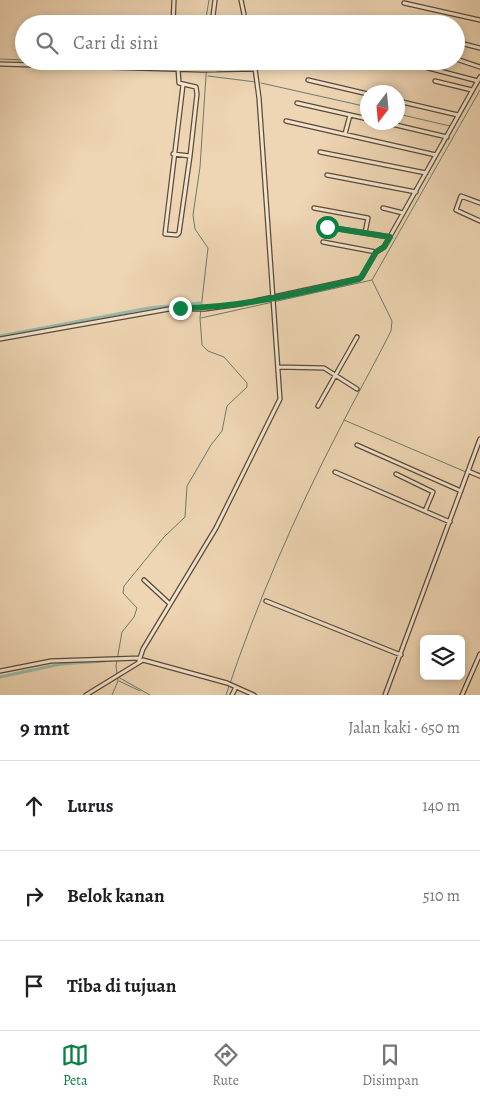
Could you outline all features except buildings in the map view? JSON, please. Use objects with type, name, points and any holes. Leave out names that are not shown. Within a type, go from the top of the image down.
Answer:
[{"type":"street","points":[[173,15],[174,0]]},
{"type":"street","points":[[213,15],[215,0]]},
{"type":"street","points":[[242,0],[244,15]]},
{"type":"street","points":[[404,3],[458,15]]},
{"type":"street","points":[[465,17],[480,20]]},
{"type":"street","points":[[465,44],[480,48]]},
{"type":"street","points":[[465,62],[480,67]]},
{"type":"street","points":[[0,64],[15,64]]},
{"type":"street","points":[[178,70],[178,80],[183,85],[196,87],[197,90],[190,156],[179,233],[177,235],[164,233],[183,85]]},
{"type":"street","points":[[202,70],[214,70]]},
{"type":"street","points":[[86,695],[139,659],[216,528],[279,401],[279,367],[259,98],[255,70]]},
{"type":"street","points":[[0,340],[159,311],[205,309],[273,298],[360,278],[376,252],[384,247],[390,237],[479,79],[440,70]]},
{"type":"street","points":[[308,80],[360,92]]},
{"type":"street","points":[[435,81],[472,90]]},
{"type":"street","points":[[297,103],[360,117]]},
{"type":"street","points":[[405,103],[458,115]]},
{"type":"street","points":[[345,134],[350,115]]},
{"type":"street","points":[[286,121],[436,155]]},
{"type":"street","points":[[405,127],[446,137]]},
{"type":"street","points":[[320,152],[426,173]]},
{"type":"street","points":[[173,154],[190,156]]},
{"type":"street","points":[[326,175],[416,192]]},
{"type":"street","points":[[480,203],[461,196],[456,210],[480,221]]},
{"type":"street","points":[[314,208],[368,218],[365,233]]},
{"type":"street","points":[[383,208],[403,214]]},
{"type":"street","points":[[327,227],[390,237]]},
{"type":"street","points":[[323,242],[376,252]]},
{"type":"street","points":[[318,406],[357,337]]},
{"type":"street","points":[[279,367],[321,367],[336,374],[357,388]]},
{"type":"street","points":[[385,695],[480,438]]},
{"type":"street","points":[[357,445],[461,491]]},
{"type":"street","points":[[335,472],[450,522]]},
{"type":"street","points":[[467,472],[480,476]]},
{"type":"street","points":[[396,474],[433,492],[426,510]]},
{"type":"street","points":[[144,580],[170,604]]},
{"type":"street","points":[[266,600],[400,655]]},
{"type":"street","points":[[462,695],[480,654]]},
{"type":"street","points":[[0,671],[51,661],[113,658],[139,659],[226,683],[254,695]]},
{"type":"street","points":[[232,695],[234,686]]},
{"type":"waterway","points":[[206,15],[209,0]]},
{"type":"waterway","points":[[0,59],[15,60]]},
{"type":"waterway","points":[[112,695],[118,681],[116,666],[122,632],[134,617],[137,608],[123,593],[124,586],[164,537],[185,517],[187,486],[211,445],[222,431],[227,406],[247,387],[247,383],[224,357],[208,351],[202,345],[200,318],[208,248],[195,229],[193,215],[200,167],[206,70]]},
{"type":"waterway","points":[[208,76],[256,82]]},
{"type":"waterway","points":[[261,83],[360,105]]},
{"type":"waterway","points":[[201,318],[372,280],[480,90]]},
{"type":"waterway","points":[[405,116],[450,126]]},
{"type":"waterway","points":[[226,695],[250,628],[291,529],[344,419],[391,331],[392,321],[372,280]]},
{"type":"waterway","points":[[0,336],[149,308],[201,303]]},
{"type":"waterway","points":[[344,420],[480,478]]},
{"type":"waterway","points":[[0,677],[61,664],[105,661]]},
{"type":"waterway","points":[[118,677],[150,695]]},
{"type":"waterway","points":[[119,681],[140,691]]},
{"type":"route","points":[[180,308],[205,309],[241,304],[359,279],[376,252],[384,247],[390,237],[327,227]]}]
